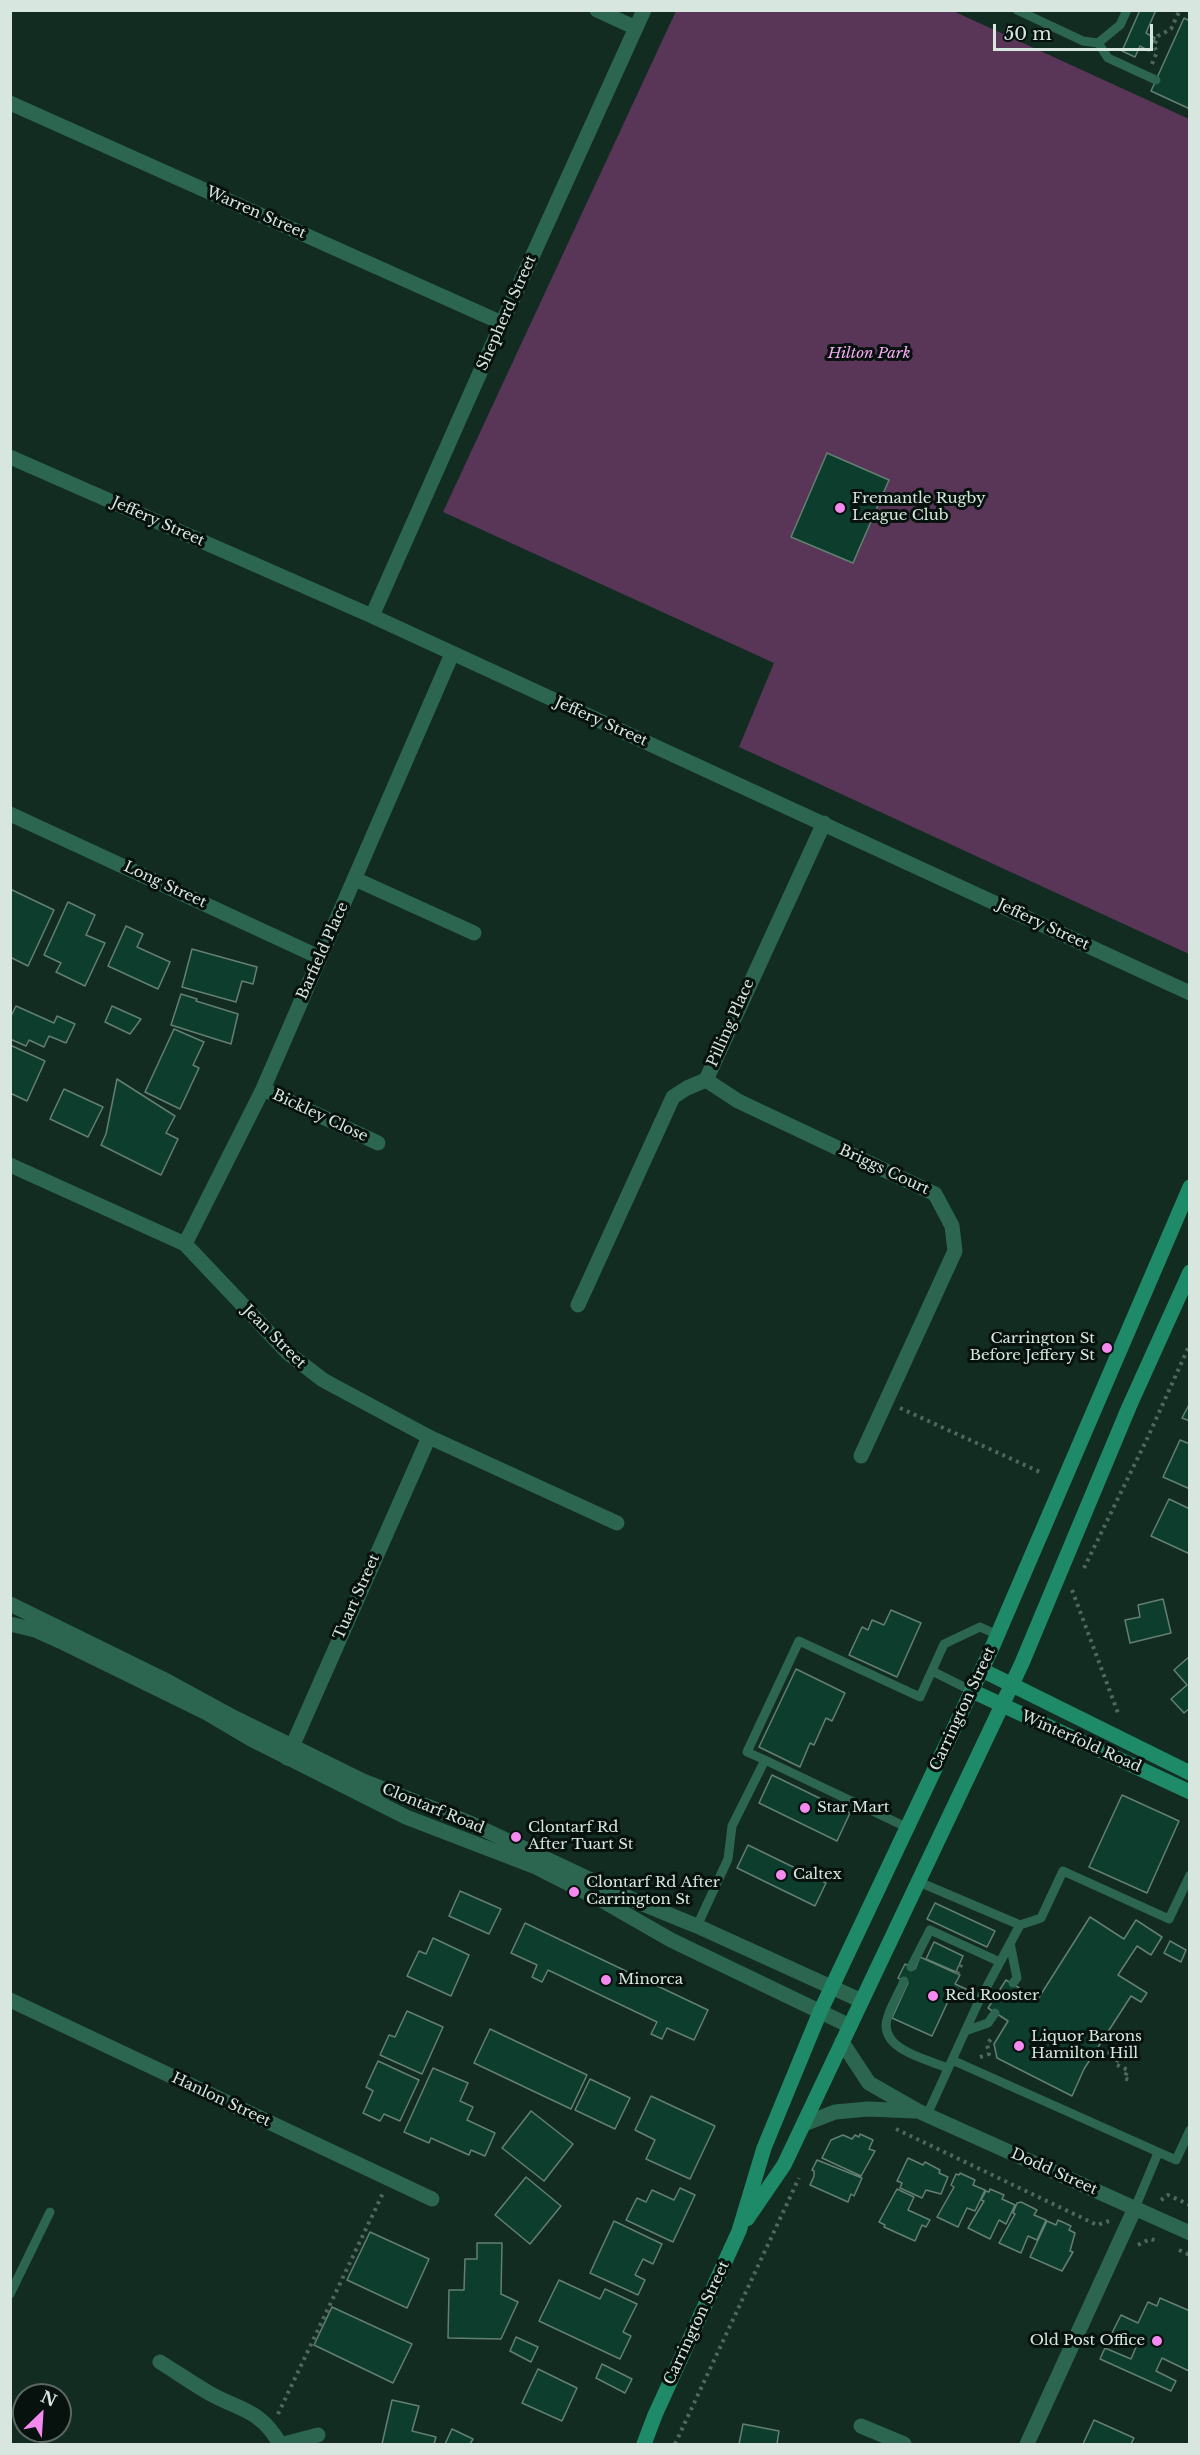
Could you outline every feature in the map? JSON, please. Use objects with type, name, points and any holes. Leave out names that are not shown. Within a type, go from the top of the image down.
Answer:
[{"type":"main road","name":"Carrington Street","points":[[644,2445],[655,2415],[739,2231],[764,2148],[820,2012],[998,1635],[1190,1187]]},
{"type":"main road","name":"Carrington Street","points":[[739,2231],[784,2165],[1002,1706],[1190,1272]]},
{"type":"main road","name":"Winterfold Road","points":[[981,1670],[1190,1773]]},
{"type":"main road","name":"Winterfold Road","points":[[972,1691],[1190,1792]]},
{"type":"main road","name":"Carrington Street","points":[[637,2445],[655,2415]]},
{"type":"street","points":[[597,10],[636,28]]},
{"type":"street","name":"Shepherd Street","points":[[372,616],[644,10]]},
{"type":"street","name":"Warren Street","points":[[10,102],[502,323]]},
{"type":"street","name":"Jeffery Street","points":[[10,457],[372,616],[1190,993]]},
{"type":"street","name":"Barfield Place","points":[[185,1244],[263,1089],[452,654]]},
{"type":"street","name":"Long Street","points":[[10,814],[320,957]]},
{"type":"street","name":"Pilling Place","points":[[578,1305],[672,1097],[706,1080],[824,823]]},
{"type":"street","points":[[355,879],[474,933]]},
{"type":"street","name":"Briggs Court","points":[[706,1080],[738,1101],[935,1194],[952,1226],[955,1251],[861,1456]]},
{"type":"street","name":"Bickley Close","points":[[263,1089],[378,1143]]},
{"type":"street","name":"Jean Street","points":[[10,1165],[185,1244],[304,1368],[322,1380],[429,1437],[616,1523]]},
{"type":"street","name":"Tuart Street","points":[[289,1752],[429,1437]]},
{"type":"street","name":"Clontarf Road","points":[[10,1604],[168,1681],[406,1817],[536,1867],[603,1900],[663,1936],[850,2026]]},
{"type":"street","name":"Clontarf Road","points":[[10,1624],[35,1630],[64,1642],[289,1752],[470,1822],[638,1902],[697,1926],[862,2001]]},
{"type":"street","name":"Hanlon Street","points":[[10,2000],[432,2199]]},
{"type":"street","name":"Dodd Street","points":[[842,2042],[869,2083],[922,2113],[1190,2233]]},
{"type":"street","name":"Dodd Street","points":[[804,2124],[834,2112],[868,2109],[922,2113]]},
{"type":"street","points":[[1027,2445],[1135,2208]]},
{"type":"street","points":[[160,2362],[210,2394],[257,2416],[271,2428],[282,2445],[318,2435]]},
{"type":"street","points":[[861,2426],[904,2445]]},
{"type":"lane","points":[[1017,10],[1083,41],[1098,43],[1113,33],[1127,10]]},
{"type":"lane","points":[[1098,43],[1108,58],[1156,80]]},
{"type":"lane","points":[[906,1827],[747,1752],[799,1641],[920,1697],[944,1644],[980,1627],[998,1635]]},
{"type":"lane","points":[[932,1671],[972,1691]]},
{"type":"lane","points":[[697,1926],[728,1859],[732,1826],[765,1761]]},
{"type":"lane","points":[[922,2113],[950,2064],[1020,1925],[1041,1917],[1063,1871],[1169,1919],[1190,1875]]},
{"type":"lane","points":[[919,1882],[1020,1925]]},
{"type":"lane","points":[[911,1967],[930,1930],[1000,1962]]},
{"type":"lane","points":[[1010,1943],[1017,1978],[1013,1983]]},
{"type":"lane","points":[[904,1982],[887,2018],[889,2036],[900,2048],[973,2069],[1176,2160],[1190,2130]]},
{"type":"lane","points":[[965,2031],[988,2023],[993,2015]]},
{"type":"lane","points":[[1135,2208],[1158,2153]]},
{"type":"lane","points":[[10,2294],[50,2212]]},
{"type":"path","points":[[1146,75],[1157,52],[1154,46],[1158,36],[1171,29],[1180,10]]},
{"type":"path","points":[[1082,1571],[1148,1439],[1190,1344]]},
{"type":"path","points":[[886,1401],[1040,1472]]},
{"type":"path","points":[[1077,1581],[1072,1591],[1118,1713]]},
{"type":"path","points":[[957,1974],[964,1960],[972,1965]]},
{"type":"path","points":[[973,2069],[978,2057],[989,2054],[987,2044],[1000,2023],[993,2015]]},
{"type":"path","points":[[1101,2049],[1119,2057],[1115,2064],[1128,2070],[1124,2078],[1129,2080]]},
{"type":"path","points":[[888,2127],[907,2133],[951,2154],[958,2161],[1097,2225],[1109,2221]]},
{"type":"path","points":[[675,2445],[800,2176]]},
{"type":"path","points":[[271,2428],[389,2179]]},
{"type":"path","points":[[1155,2204],[1168,2195],[1190,2205]]},
{"type":"path","points":[[1135,2250],[1138,2245],[1150,2239],[1168,2245]]},
{"type":"path","points":[[1179,2250],[1190,2255]]},
{"type":"green space","name":"Hilton Park","points":[[676,11],[953,11],[1189,119],[1189,954],[739,747],[774,663],[443,512]]},
{"type":"building","points":[[1140,10],[1156,10],[1146,33],[1155,38],[1149,51],[1140,46],[1135,57],[1122,51]]},
{"type":"building","points":[[1184,18],[1190,21],[1190,109],[1151,91]]},
{"type":"building","name":"Fremantle Rugby League Club","points":[[827,453],[889,480],[853,563],[791,537]]},
{"type":"building","points":[[10,889],[54,910],[28,966],[10,957]]},
{"type":"building","points":[[68,902],[95,915],[86,935],[105,943],[85,986],[56,972],[61,963],[44,955]]},
{"type":"building","points":[[126,926],[143,934],[137,947],[170,962],[158,989],[108,966]]},
{"type":"building","points":[[192,949],[257,967],[253,984],[242,981],[236,1002],[182,987]]},
{"type":"building","points":[[181,994],[238,1014],[231,1044],[171,1025]]},
{"type":"building","points":[[16,1006],[54,1023],[57,1016],[75,1024],[66,1043],[49,1036],[44,1047],[29,1040],[26,1046],[10,1039],[10,1018]]},
{"type":"building","points":[[112,1006],[141,1019],[130,1034],[105,1022]]},
{"type":"building","points":[[174,1029],[204,1042],[193,1065],[199,1068],[180,1109],[145,1092]]},
{"type":"building","points":[[10,1045],[45,1061],[27,1101],[10,1093]]},
{"type":"building","points":[[117,1079],[175,1116],[166,1133],[178,1139],[161,1175],[101,1145],[106,1134]]},
{"type":"building","points":[[64,1089],[103,1107],[88,1137],[50,1119]]},
{"type":"building","points":[[1190,1403],[1190,1421],[1182,1418]]},
{"type":"building","points":[[1180,1440],[1190,1444],[1190,1489],[1163,1477]]},
{"type":"building","points":[[1169,1499],[1190,1509],[1190,1554],[1151,1536]]},
{"type":"building","points":[[1163,1599],[1171,1633],[1130,1643],[1125,1620],[1140,1617],[1138,1605]]},
{"type":"building","points":[[891,1610],[921,1623],[897,1677],[849,1655],[862,1627],[868,1630],[872,1620],[884,1625]]},
{"type":"building","points":[[1190,1656],[1190,1708],[1184,1713],[1171,1699],[1187,1685],[1174,1670]]},
{"type":"building","points":[[796,1669],[845,1693],[832,1721],[826,1718],[814,1745],[810,1743],[800,1767],[759,1747]]},
{"type":"building","name":"Star Mart","points":[[772,1775],[850,1813],[837,1841],[759,1803]]},
{"type":"building","points":[[1122,1795],[1179,1821],[1147,1893],[1089,1867]]},
{"type":"building","name":"Caltex","points":[[748,1845],[826,1883],[815,1906],[737,1868]]},
{"type":"building","points":[[460,1891],[501,1909],[489,1934],[449,1916]]},
{"type":"building","points":[[935,1903],[995,1931],[987,1947],[927,1919]]},
{"type":"building","points":[[1090,1917],[1124,1939],[1136,1920],[1162,1937],[1151,1955],[1137,1946],[1118,1975],[1147,1993],[1141,2002],[1131,1996],[1084,2069],[1072,2096],[997,2058],[994,2044],[1008,2021],[988,2008],[1006,1980],[1038,1999]]},
{"type":"building","name":"Minorca","points":[[525,1923],[708,2010],[694,2040],[667,2028],[662,2039],[651,2034],[657,2022],[548,1970],[542,1982],[532,1977],[537,1965],[511,1953]]},
{"type":"building","points":[[433,1938],[469,1955],[451,1996],[407,1976],[419,1951],[426,1954]]},
{"type":"building","points":[[1170,1941],[1186,1950],[1181,1962],[1164,1953]]},
{"type":"building","points":[[934,1942],[963,1956],[956,1972],[926,1959]]},
{"type":"building","name":"Red Rooster","points":[[920,1957],[960,1975],[955,1984],[966,1989],[960,2002],[950,1997],[932,2036],[892,2018],[908,1983],[898,1978],[905,1964],[915,1969]]},
{"type":"building","points":[[407,2011],[443,2027],[422,2074],[380,2055],[389,2035],[395,2037]]},
{"type":"building","points":[[490,2029],[587,2075],[571,2109],[474,2063]]},
{"type":"building","points":[[378,2061],[419,2080],[400,2121],[384,2114],[380,2121],[363,2113],[373,2091],[366,2087]]},
{"type":"building","points":[[433,2068],[468,2083],[460,2101],[473,2107],[467,2120],[495,2133],[485,2156],[471,2150],[469,2155],[431,2138],[429,2143],[404,2132]]},
{"type":"building","points":[[590,2079],[630,2098],[615,2129],[575,2110]]},
{"type":"building","points":[[651,2096],[715,2126],[690,2179],[646,2159],[655,2140],[635,2130]]},
{"type":"building","points":[[531,2111],[573,2144],[544,2181],[502,2148]]},
{"type":"building","points":[[860,2134],[873,2140],[869,2149],[875,2151],[861,2176],[822,2158],[831,2140],[843,2135],[852,2139],[855,2135],[859,2137]]},
{"type":"building","points":[[908,2158],[923,2165],[925,2162],[948,2177],[941,2194],[926,2190],[922,2198],[900,2188],[902,2183],[897,2181]]},
{"type":"building","points":[[817,2160],[862,2178],[854,2196],[851,2194],[848,2202],[810,2185],[814,2176],[812,2170]]},
{"type":"building","points":[[960,2173],[975,2180],[973,2185],[985,2190],[975,2211],[967,2208],[958,2227],[937,2217],[954,2187],[951,2185],[956,2174]]},
{"type":"building","points":[[526,2177],[561,2206],[530,2244],[495,2215]]},
{"type":"building","points":[[680,2188],[695,2195],[673,2242],[626,2220],[637,2198],[646,2202],[652,2190],[674,2200]]},
{"type":"building","points":[[897,2189],[914,2197],[908,2210],[930,2220],[926,2227],[922,2225],[915,2241],[884,2227],[885,2225],[879,2222]]},
{"type":"building","points":[[990,2189],[1004,2195],[1002,2199],[1015,2205],[1006,2224],[999,2220],[990,2239],[968,2228],[984,2201],[981,2200],[986,2191],[989,2192]]},
{"type":"building","points":[[1021,2202],[1037,2210],[1034,2215],[1046,2220],[1037,2240],[1028,2236],[1021,2253],[999,2243],[1015,2214],[1013,2213],[1017,2203]]},
{"type":"building","points":[[1058,2220],[1071,2226],[1069,2230],[1075,2233],[1070,2251],[1073,2252],[1062,2271],[1030,2257],[1047,2221],[1056,2225]]},
{"type":"building","points":[[614,2221],[662,2244],[653,2264],[643,2259],[635,2275],[645,2280],[638,2295],[590,2273]]},
{"type":"building","points":[[370,2232],[429,2259],[407,2308],[347,2280]]},
{"type":"building","points":[[477,2243],[502,2243],[501,2294],[518,2302],[501,2339],[448,2338],[449,2290],[464,2290],[465,2259],[477,2259]]},
{"type":"building","points":[[559,2280],[600,2299],[605,2289],[637,2304],[623,2332],[631,2336],[620,2359],[539,2321]]},
{"type":"building","name":"Old Post Office","points":[[1160,2298],[1190,2311],[1189,2371],[1162,2358],[1156,2371],[1176,2381],[1171,2391],[1100,2359],[1105,2348],[1131,2359],[1136,2347],[1111,2335],[1121,2315],[1138,2323],[1148,2302],[1157,2306]]},
{"type":"building","points":[[332,2307],[412,2344],[393,2383],[314,2345]]},
{"type":"building","points":[[516,2337],[538,2347],[531,2362],[510,2351]]},
{"type":"building","points":[[602,2364],[632,2379],[625,2393],[596,2378]]},
{"type":"building","points":[[538,2369],[577,2388],[562,2421],[522,2403]]},
{"type":"building","points":[[392,2400],[419,2406],[412,2431],[436,2437],[434,2444],[382,2444]]},
{"type":"building","points":[[1094,2420],[1134,2438],[1131,2444],[1083,2444]]},
{"type":"building","points":[[743,2424],[779,2431],[777,2444],[739,2444]]},
{"type":"building","points":[[452,2429],[473,2439],[470,2444],[445,2444]]},
{"type":"place","name":"Fremantle Rugby League Club","points":[[840,508]]},
{"type":"place","name":"Carrington St Before Jeffery St","points":[[1107,1348]]},
{"type":"place","name":"Star Mart","points":[[805,1808]]},
{"type":"place","name":"Clontarf Rd After Tuart St","points":[[516,1837]]},
{"type":"place","name":"Caltex","points":[[781,1875]]},
{"type":"place","name":"Clontarf Rd After Carrington St","points":[[574,1892]]},
{"type":"place","name":"Minorca","points":[[606,1980]]},
{"type":"place","name":"Red Rooster","points":[[933,1996]]},
{"type":"place","name":"Liquor Barons Hamilton Hill","points":[[1019,2046]]},
{"type":"place","name":"Old Post Office","points":[[1157,2341]]}]
